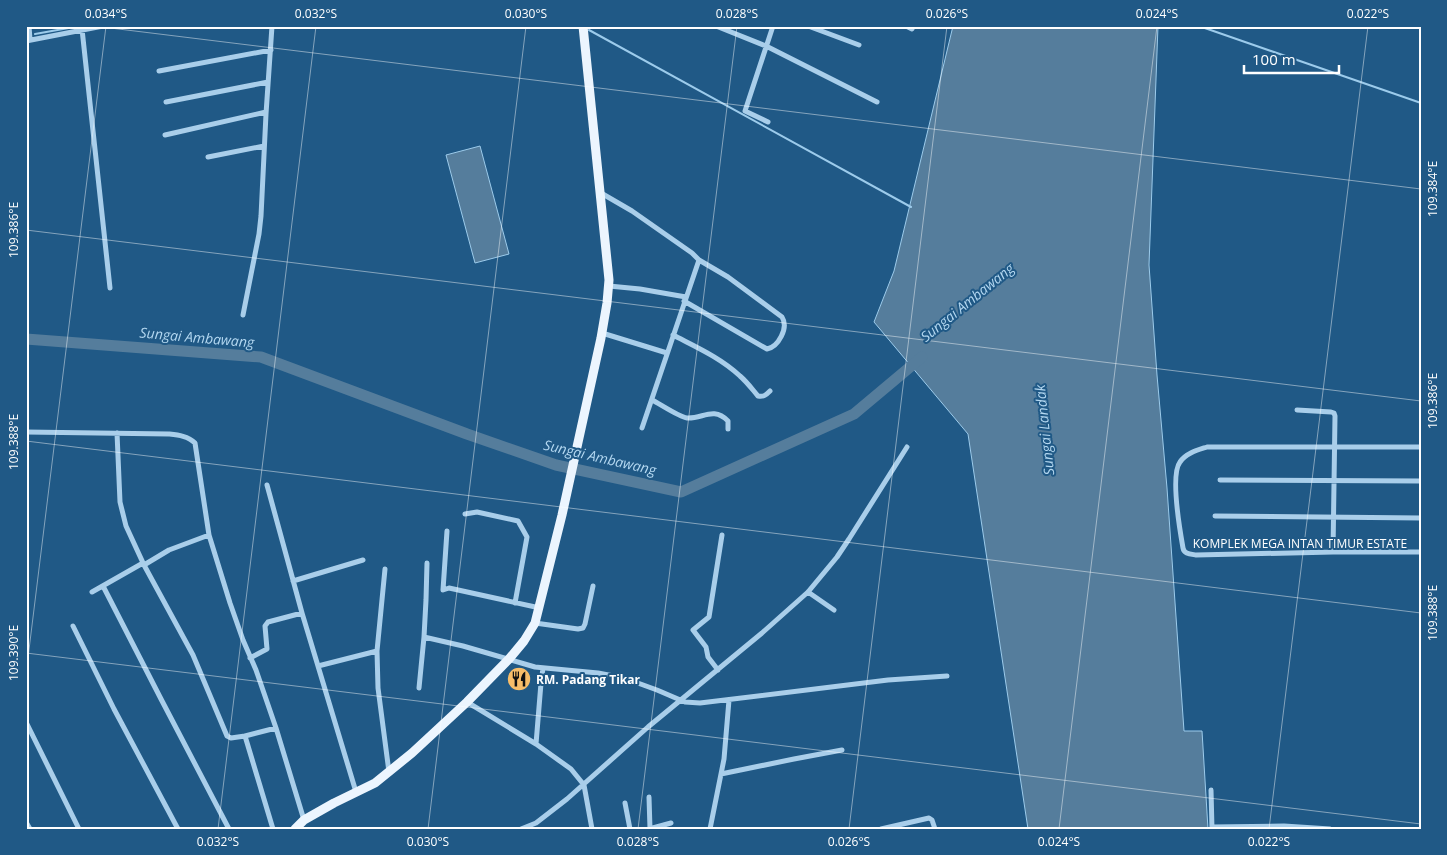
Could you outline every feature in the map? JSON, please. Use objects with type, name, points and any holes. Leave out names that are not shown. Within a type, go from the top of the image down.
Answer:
[{"type":"main road","points":[[294,829],[304,820],[375,783],[389,773],[467,702],[509,660],[535,623],[562,515],[608,303],[608,263],[583,26]]},
{"type":"street","points":[[29,26],[28,40],[103,26]]},
{"type":"street","points":[[243,315],[262,216],[264,146],[272,26]]},
{"type":"street","points":[[716,26],[766,46],[877,102]]},
{"type":"street","points":[[768,122],[745,111],[773,26]]},
{"type":"street","points":[[808,26],[859,45]]},
{"type":"street","points":[[82,30],[110,288]]},
{"type":"street","points":[[159,71],[271,50]]},
{"type":"street","points":[[166,102],[268,82]]},
{"type":"street","points":[[165,135],[266,112]]},
{"type":"street","points":[[208,157],[264,146]]},
{"type":"street","points":[[601,193],[692,253],[699,260],[728,277],[782,317],[785,321],[785,326],[782,335],[773,347],[767,349],[685,299],[640,289],[609,286]]},
{"type":"street","points":[[642,428],[699,260]]},
{"type":"street","points":[[602,333],[668,353]]},
{"type":"street","points":[[673,335],[728,366],[740,375],[758,396],[766,396],[770,391]]},
{"type":"street","points":[[652,400],[686,418],[708,414],[719,415],[728,421],[728,429]]},
{"type":"street","points":[[1297,410],[1334,413],[1335,416],[1333,552]]},
{"type":"street","points":[[26,432],[170,434],[185,437],[195,442],[209,535],[230,603],[276,728],[304,820]]},
{"type":"street","points":[[117,433],[121,510],[130,536],[143,564],[193,655],[228,736],[231,738],[245,736],[276,728]]},
{"type":"street","name":"KOMPLEK MEGA INTAN TIMUR ESTATE","points":[[1334,446],[1207,446],[1181,459],[1176,473],[1176,506],[1184,551],[1196,556],[1333,552],[1421,552]]},
{"type":"street","points":[[1334,446],[1421,447]]},
{"type":"street","points":[[521,829],[536,823],[584,785],[648,727],[718,670],[808,592],[845,544],[907,447]]},
{"type":"street","points":[[1220,480],[1421,481]]},
{"type":"street","points":[[267,485],[302,613],[356,792]]},
{"type":"street","points":[[465,514],[476,512],[518,521],[527,537],[515,603]]},
{"type":"street","points":[[1215,516],[1421,518]]},
{"type":"street","points":[[447,531],[443,590],[449,588],[540,608]]},
{"type":"street","points":[[92,592],[170,550],[209,535]]},
{"type":"street","points":[[718,670],[708,657],[706,647],[693,630],[709,617],[722,535]]},
{"type":"street","points":[[293,581],[363,560]]},
{"type":"street","points":[[419,688],[424,637],[426,562]]},
{"type":"street","points":[[385,569],[377,651],[378,688],[389,773]]},
{"type":"street","points":[[103,586],[229,829]]},
{"type":"street","points":[[535,623],[578,629],[583,628],[593,586]]},
{"type":"street","points":[[808,592],[834,610]]},
{"type":"street","points":[[250,658],[267,649],[265,626],[268,622],[302,613]]},
{"type":"street","points":[[73,626],[114,709],[178,829]]},
{"type":"street","points":[[424,637],[464,646],[526,665],[598,673],[624,678],[692,704],[888,680],[947,676]]},
{"type":"street","points":[[318,666],[377,651]]},
{"type":"street","points":[[536,744],[543,668]]},
{"type":"street","points":[[710,829],[721,774],[729,700]]},
{"type":"street","points":[[467,702],[536,744],[571,769],[584,785],[592,829]]},
{"type":"street","points":[[26,722],[79,829]]},
{"type":"street","points":[[245,736],[272,829]]},
{"type":"street","points":[[721,774],[842,750]]},
{"type":"street","points":[[1211,790],[1212,828],[1284,826],[1330,829]]},
{"type":"street","points":[[649,797],[650,829],[671,823]]},
{"type":"street","points":[[625,803],[630,829]]},
{"type":"street","points":[[880,829],[928,818],[932,820],[935,829]]},
{"type":"street","points":[[26,822],[30,829]]},
{"type":"water","name":"Sungai Landak","points":[[953,26],[1158,26],[1149,265],[1184,731],[1202,731],[1208,829],[1028,829],[968,434],[874,322],[894,271]]},
{"type":"water","points":[[480,146],[509,254],[475,263],[446,155]]},
{"type":"waterway","points":[[35,34],[80,26]]},
{"type":"waterway","points":[[1199,26],[1421,103]]},
{"type":"waterway","points":[[589,30],[911,207]]},
{"type":"waterway","name":"Sungai Ambawang","points":[[26,339],[261,357],[556,465],[681,492],[854,414],[922,357]]},
{"type":"place","name":"RM. Padang Tikar","points":[[519,679]]}]
